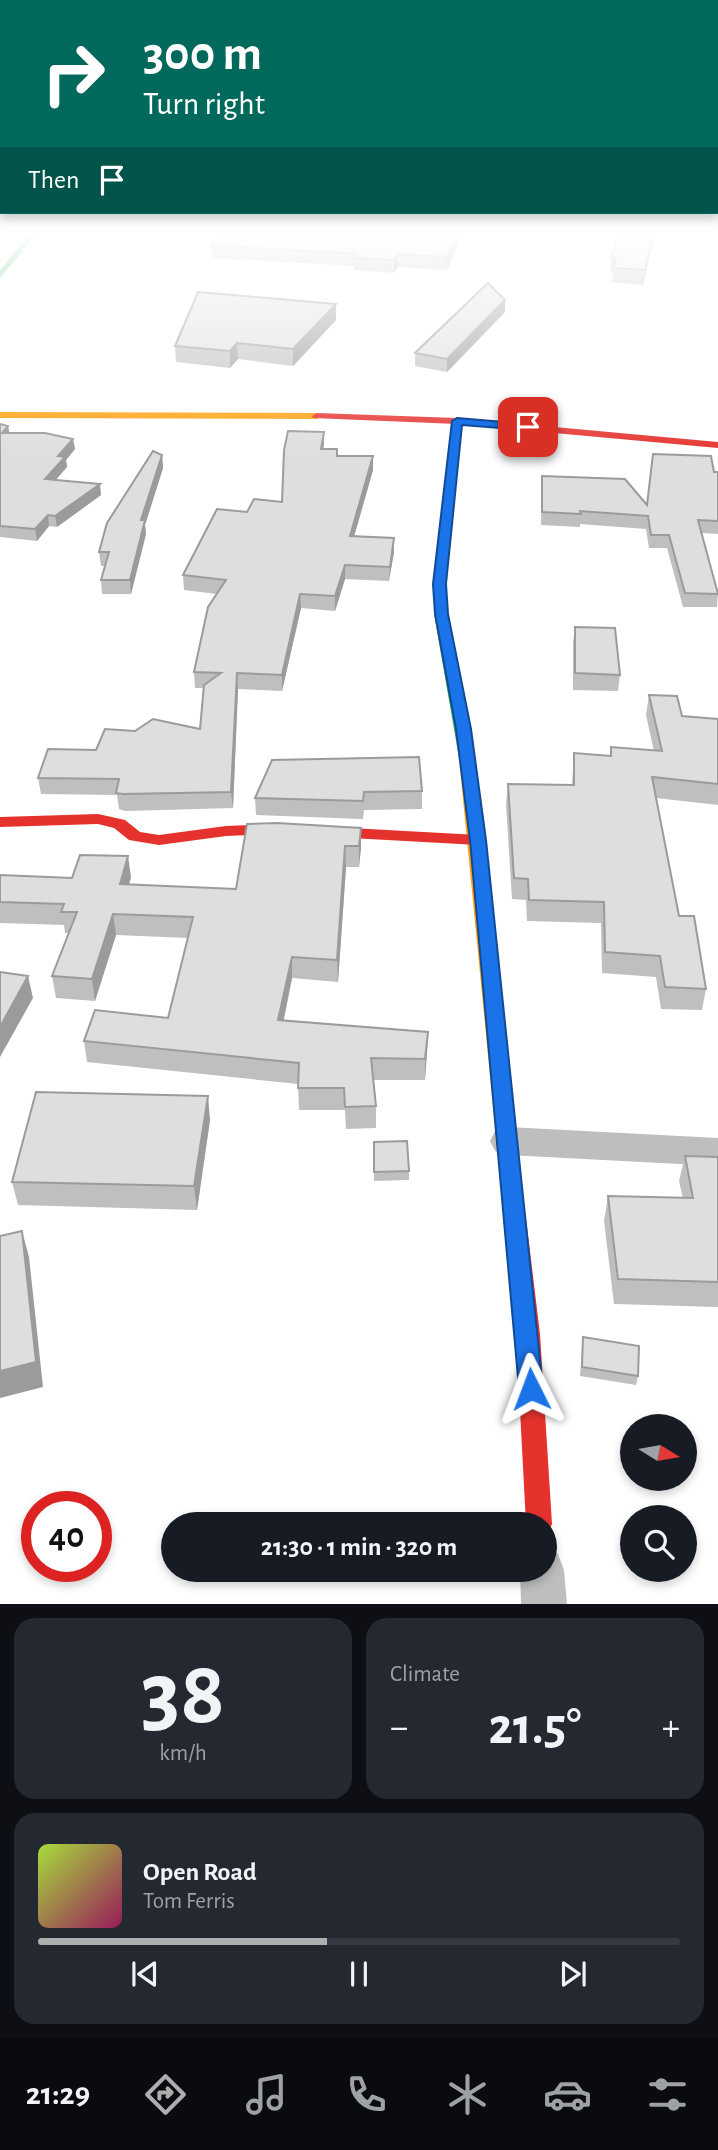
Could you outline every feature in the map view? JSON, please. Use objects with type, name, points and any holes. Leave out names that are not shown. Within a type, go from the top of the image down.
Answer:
[{"type":"street","points":[[0,415],[278,415],[457,421],[718,445]]},
{"type":"street","points":[[457,421],[440,584],[442,614],[463,729],[478,840],[486,949],[528,1335],[538,1512]]},
{"type":"street","points":[[0,822],[98,819],[119,824],[135,836],[159,840],[226,831],[278,830],[478,840]]},
{"type":"street","points":[[507,1141],[718,1152]]},
{"type":"street","points":[[543,1582],[544,1604]]},
{"type":"building","points":[[191,309],[331,309],[293,349],[237,343],[230,351],[175,346]]},
{"type":"building","points":[[461,309],[496,309],[447,359],[415,353]]},
{"type":"building","points":[[0,424],[8,426],[2,433],[45,433],[73,439],[58,456],[65,457],[45,479],[100,484],[55,516],[48,515],[35,529],[0,526]]},
{"type":"building","points":[[288,431],[324,432],[321,449],[337,449],[337,456],[373,456],[350,536],[394,538],[390,567],[345,565],[335,596],[300,594],[282,675],[237,673],[231,792],[123,794],[116,793],[119,779],[38,778],[48,749],[96,750],[105,729],[135,731],[153,719],[200,729],[204,685],[221,673],[194,672],[208,607],[226,580],[183,575],[217,509],[247,512],[254,499],[282,502],[284,450]]},
{"type":"building","points":[[153,451],[162,455],[141,520],[145,520],[130,580],[101,580],[109,552],[99,552],[107,523]]},
{"type":"building","points":[[653,454],[711,456],[714,472],[718,472],[718,521],[698,520],[718,594],[685,593],[669,535],[651,535],[648,516],[580,511],[581,514],[542,512],[542,476],[625,479],[647,505]]},
{"type":"building","points":[[575,627],[615,628],[620,675],[575,673]]},
{"type":"building","points":[[649,695],[677,696],[682,716],[718,719],[718,784],[652,777],[679,916],[694,916],[706,989],[665,987],[660,956],[605,952],[604,902],[529,900],[528,879],[514,878],[508,784],[574,785],[574,753],[611,756],[611,747],[662,751]]},
{"type":"building","points":[[419,757],[422,791],[364,792],[363,801],[255,798],[272,760]]},
{"type":"building","points":[[247,824],[361,828],[359,846],[345,846],[337,960],[292,957],[278,1020],[428,1032],[425,1059],[371,1058],[376,1106],[345,1107],[344,1088],[298,1088],[299,1063],[84,1041],[95,1010],[168,1018],[193,917],[113,914],[92,979],[52,976],[77,912],[61,912],[64,904],[0,902],[0,875],[72,878],[80,855],[128,856],[120,884],[236,889]]},
{"type":"building","points":[[0,972],[28,976],[0,1027]]},
{"type":"building","points":[[36,1092],[208,1096],[194,1186],[12,1182]]},
{"type":"building","points":[[407,1141],[409,1171],[374,1172],[374,1142]]},
{"type":"building","points":[[685,1156],[718,1157],[718,1282],[618,1279],[608,1196],[693,1198]]},
{"type":"building","points":[[22,1231],[36,1362],[0,1371],[0,1236]]},
{"type":"building","points":[[583,1337],[639,1346],[638,1376],[582,1367]]},
{"type":"traffic: fast","points":[[457,421],[440,584],[441,614],[467,758]]},
{"type":"traffic: slow","points":[[0,415],[317,416]]},
{"type":"traffic: slow","points":[[467,758],[505,1127]]},
{"type":"traffic: jam","points":[[317,416],[457,421],[718,445]]},
{"type":"traffic: jam","points":[[0,822],[98,819],[119,824],[135,836],[159,840],[226,831],[278,829],[478,840]]},
{"type":"traffic: jam","points":[[505,1127],[528,1334],[538,1512]]},
{"type":"route","points":[[528,427],[457,421],[440,584],[442,614],[463,729],[478,840],[486,949],[528,1335],[531,1389]]}]
